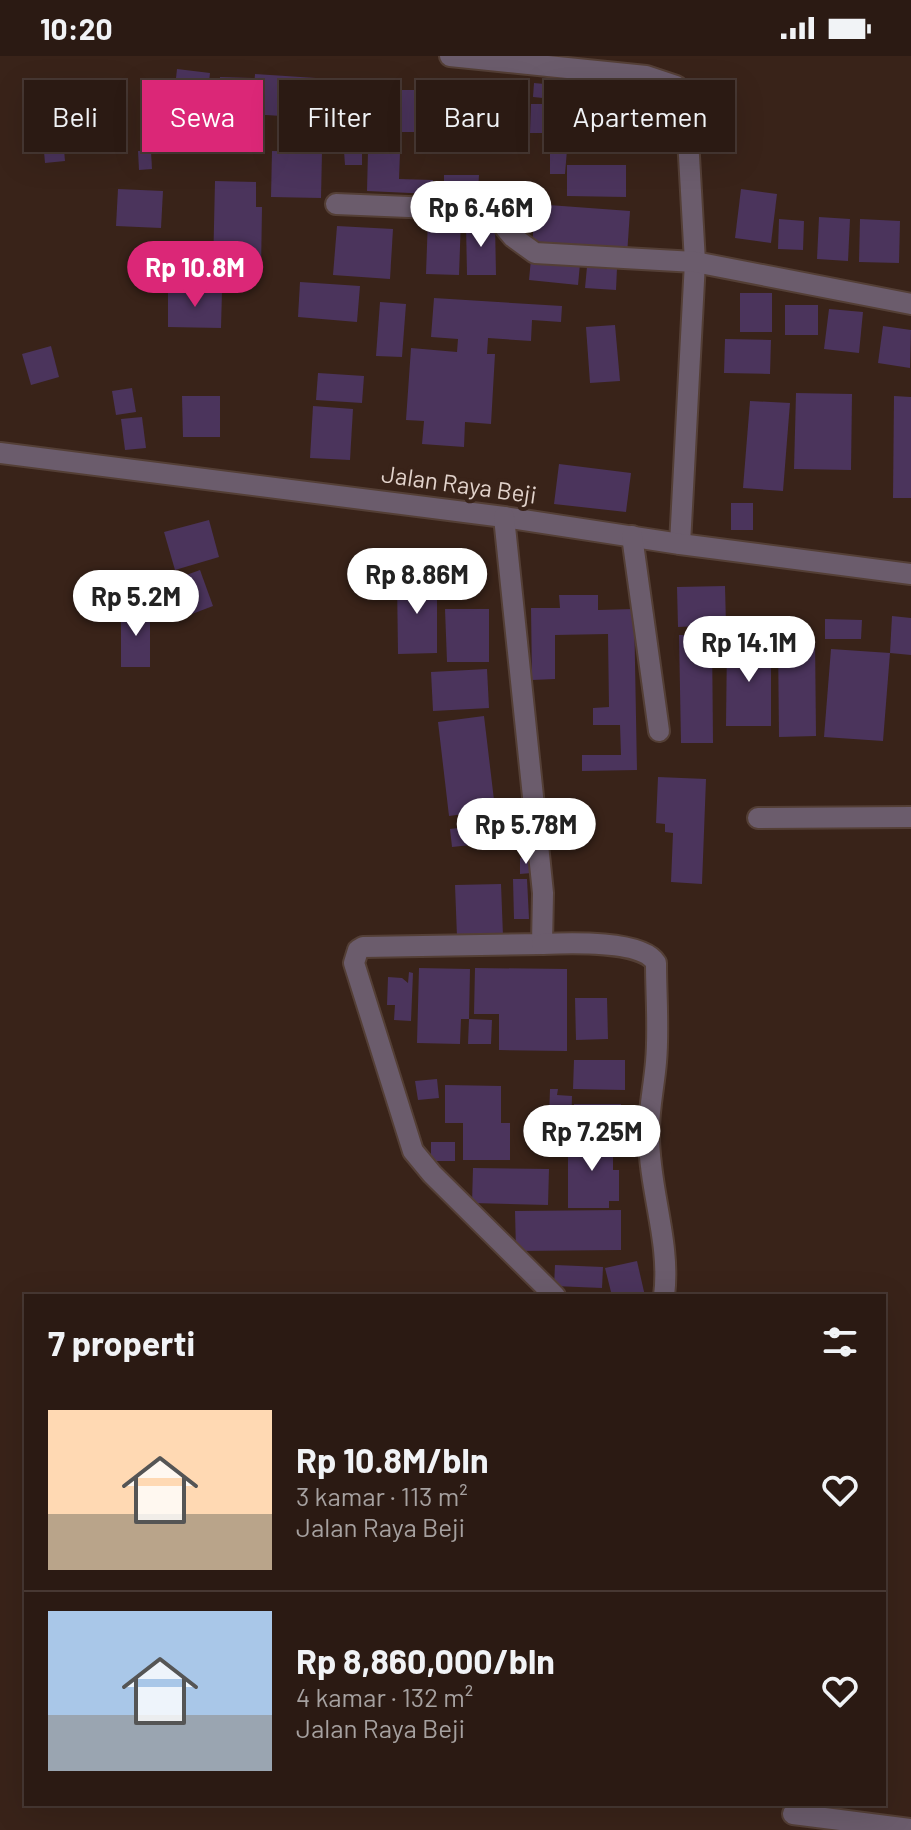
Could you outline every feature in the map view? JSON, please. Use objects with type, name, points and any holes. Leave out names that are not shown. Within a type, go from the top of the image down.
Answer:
[{"type":"street","points":[[450,56],[646,76],[676,86],[686,103],[695,262],[680,544]]},
{"type":"street","points":[[336,204],[470,208],[493,215],[513,237],[535,253],[695,262],[911,304]]},
{"type":"street","name":"Jalan Raya Beji","points":[[0,453],[504,517],[911,574]]},
{"type":"street","points":[[504,517],[543,893],[542,944]]},
{"type":"street","points":[[632,536],[659,731]]},
{"type":"street","points":[[758,818],[911,817]]},
{"type":"street","points":[[553,1294],[432,1174],[413,1151],[354,963],[358,950],[363,947],[575,943],[636,949],[653,957],[656,963],[656,1060],[649,1134],[652,1184],[667,1273],[664,1294]]},
{"type":"street","points":[[793,1814],[911,1829]]},
{"type":"building","points":[[177,69],[210,73],[209,80],[176,80]]},
{"type":"building","points":[[255,74],[316,78],[279,80],[279,116],[263,115],[263,80],[255,80]]},
{"type":"building","points":[[220,77],[253,78],[253,80],[220,80]]},
{"type":"building","points":[[534,83],[544,84],[544,98],[533,97]]},
{"type":"building","points":[[400,90],[416,90],[416,132],[400,132]]},
{"type":"building","points":[[531,104],[544,104],[544,133],[530,133]]},
{"type":"building","points":[[138,151],[151,152],[152,169],[139,170]]},
{"type":"building","points":[[272,151],[322,152],[321,198],[271,197]]},
{"type":"building","points":[[44,152],[64,152],[65,161],[45,163]]},
{"type":"building","points":[[220,152],[262,152],[262,153]]},
{"type":"building","points":[[344,152],[362,152],[362,165],[345,165]]},
{"type":"building","points":[[368,152],[400,152],[399,179],[433,180],[432,194],[367,191]]},
{"type":"building","points":[[550,152],[567,152],[565,174],[550,174]]},
{"type":"building","points":[[567,165],[626,165],[626,197],[567,196]]},
{"type":"building","points":[[444,175],[479,175],[478,191],[444,190]]},
{"type":"building","points":[[215,181],[256,182],[256,207],[262,207],[261,271],[213,270]]},
{"type":"building","points":[[118,189],[163,191],[161,228],[116,226]]},
{"type":"building","points":[[741,189],[777,194],[771,243],[735,238]]},
{"type":"building","points":[[535,204],[630,211],[627,255],[532,248]]},
{"type":"building","points":[[819,217],[850,219],[848,261],[817,259]]},
{"type":"building","points":[[428,218],[461,219],[459,275],[426,274]]},
{"type":"building","points":[[779,219],[804,221],[803,250],[778,249]]},
{"type":"building","points":[[860,219],[900,221],[899,263],[859,262]]},
{"type":"building","points":[[466,223],[495,223],[496,275],[467,275]]},
{"type":"building","points":[[337,226],[393,229],[390,279],[333,275]]},
{"type":"building","points":[[531,259],[580,264],[578,285],[529,280]]},
{"type":"building","points":[[587,267],[617,268],[616,290],[585,288]]},
{"type":"building","points":[[300,282],[360,286],[357,322],[298,317]]},
{"type":"building","points":[[168,289],[222,291],[221,328],[168,327]]},
{"type":"building","points":[[740,293],[772,293],[772,332],[740,332]]},
{"type":"building","points":[[434,298],[562,306],[561,322],[532,320],[531,341],[488,338],[487,354],[495,354],[491,424],[465,422],[464,447],[422,444],[424,421],[406,420],[411,348],[457,352],[458,339],[431,337]]},
{"type":"building","points":[[380,302],[406,304],[402,357],[376,356]]},
{"type":"building","points":[[785,305],[818,305],[818,335],[785,335]]},
{"type":"building","points":[[829,309],[863,312],[859,353],[824,349]]},
{"type":"building","points":[[615,325],[620,381],[590,383],[586,327]]},
{"type":"building","points":[[883,326],[911,330],[910,368],[878,363]]},
{"type":"building","points":[[725,339],[771,340],[770,374],[724,373]]},
{"type":"building","points":[[51,346],[59,377],[31,385],[22,354]]},
{"type":"building","points":[[318,373],[364,376],[362,403],[316,400]]},
{"type":"building","points":[[132,388],[136,412],[116,415],[112,391]]},
{"type":"building","points":[[796,393],[852,394],[851,470],[794,469]]},
{"type":"building","points":[[182,396],[220,396],[220,437],[183,437]]},
{"type":"building","points":[[894,396],[911,397],[911,498],[893,498]]},
{"type":"building","points":[[750,401],[790,403],[783,491],[743,488]]},
{"type":"building","points":[[313,406],[353,409],[350,460],[310,458]]},
{"type":"building","points":[[142,417],[146,448],[125,450],[121,419]]},
{"type":"building","points":[[559,464],[631,473],[626,512],[554,504]]},
{"type":"building","points":[[731,503],[753,503],[753,530],[731,530]]},
{"type":"building","points":[[209,520],[219,557],[175,570],[164,532]]},
{"type":"building","points":[[200,570],[213,606],[192,614],[178,578]]},
{"type":"building","points":[[397,579],[437,579],[437,653],[398,654]]},
{"type":"building","points":[[725,586],[726,625],[678,627],[677,587]]},
{"type":"building","points":[[559,595],[598,595],[598,610],[634,609],[637,770],[582,771],[582,755],[621,755],[620,725],[593,725],[593,708],[609,707],[608,634],[555,635],[555,679],[532,680],[531,608],[560,608]]},
{"type":"building","points":[[121,608],[150,608],[150,667],[121,667]]},
{"type":"building","points":[[445,609],[489,609],[489,662],[447,662]]},
{"type":"building","points":[[892,616],[911,618],[911,655],[890,653]]},
{"type":"building","points":[[825,619],[862,620],[861,639],[825,639]]},
{"type":"building","points":[[679,635],[712,635],[713,743],[681,743]]},
{"type":"building","points":[[778,639],[815,639],[816,736],[779,737]]},
{"type":"building","points":[[727,641],[771,642],[771,726],[726,726]]},
{"type":"building","points":[[831,649],[890,653],[883,741],[824,737]]},
{"type":"building","points":[[487,669],[489,708],[433,711],[431,672]]},
{"type":"building","points":[[484,716],[499,842],[452,847],[450,829],[466,827],[464,814],[449,816],[438,722]]},
{"type":"building","points":[[658,777],[706,779],[702,884],[671,882],[673,833],[665,832],[665,824],[656,823]]},
{"type":"building","points":[[531,857],[532,873],[520,874],[520,858]]},
{"type":"building","points":[[513,879],[527,879],[529,919],[514,919]]},
{"type":"building","points":[[501,884],[503,936],[457,937],[455,885]]},
{"type":"building","points":[[419,968],[470,969],[469,1019],[461,1019],[460,1044],[417,1043]]},
{"type":"building","points":[[475,968],[567,969],[567,1051],[499,1050],[499,1014],[474,1014]]},
{"type":"building","points":[[409,972],[413,973],[411,1021],[394,1020],[395,1005],[387,1005],[388,977],[402,978],[408,983]]},
{"type":"building","points":[[575,998],[607,998],[608,1039],[576,1040]]},
{"type":"building","points":[[469,1019],[492,1020],[491,1044],[468,1044]]},
{"type":"building","points":[[574,1060],[625,1060],[625,1090],[573,1089]]},
{"type":"building","points":[[437,1079],[439,1098],[418,1100],[415,1081]]},
{"type":"building","points":[[445,1085],[501,1086],[501,1123],[510,1123],[510,1160],[463,1160],[463,1123],[445,1123]]},
{"type":"building","points":[[550,1089],[558,1089],[557,1095],[572,1096],[571,1130],[557,1129],[558,1118],[549,1117]]},
{"type":"building","points":[[574,1104],[621,1104],[621,1131],[574,1131]]},
{"type":"building","points":[[568,1137],[613,1137],[613,1170],[619,1170],[619,1201],[609,1201],[609,1208],[568,1208]]},
{"type":"building","points":[[431,1142],[455,1142],[455,1161],[431,1161]]},
{"type":"building","points":[[473,1168],[549,1169],[548,1205],[472,1203]]},
{"type":"building","points":[[621,1210],[621,1250],[516,1251],[515,1211]]},
{"type":"building","points":[[637,1261],[645,1294],[612,1294],[605,1268]]},
{"type":"building","points":[[555,1265],[603,1267],[602,1288],[554,1286]]}]
